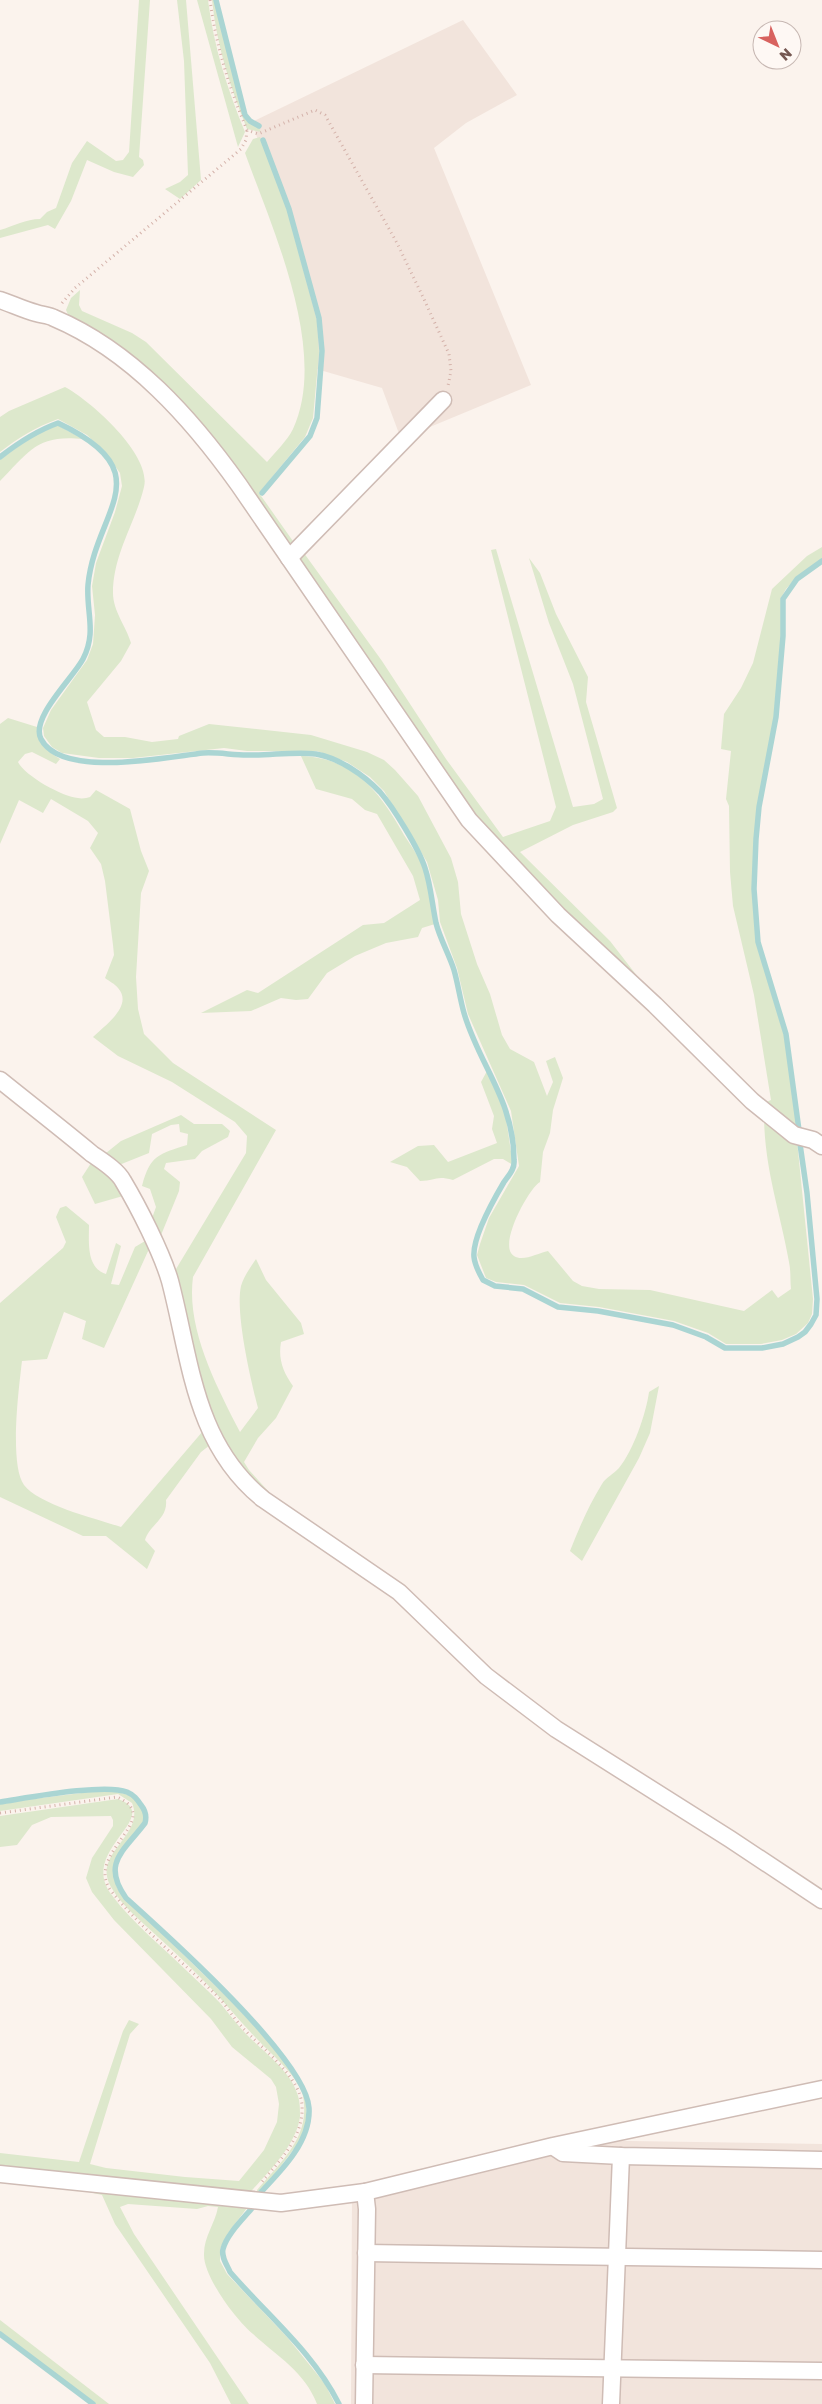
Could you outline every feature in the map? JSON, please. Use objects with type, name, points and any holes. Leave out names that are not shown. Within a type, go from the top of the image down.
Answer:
[{"type":"street","points":[[0,300],[35,313],[53,317],[81,331],[114,353],[149,381],[191,422],[213,448],[469,820],[558,915],[655,1005],[752,1101],[794,1135],[813,1140],[822,1146]]},
{"type":"street","points":[[289,558],[442,400]]},
{"type":"street","points":[[0,1080],[122,1179],[147,1227],[169,1278],[191,1373],[206,1424],[217,1446],[244,1484],[398,1592],[486,1676],[543,1719],[586,1749],[730,1839],[822,1900]]},
{"type":"street","points":[[0,2174],[281,2203],[365,2192],[553,2146],[822,2089]]},
{"type":"street","points":[[553,2146],[562,2153],[822,2160]]},
{"type":"street","points":[[611,2404],[621,2156]]},
{"type":"street","points":[[364,2404],[367,2208],[365,2192]]},
{"type":"street","points":[[366,2253],[822,2260]]},
{"type":"street","points":[[364,2365],[822,2371]]},
{"type":"path","points":[[53,317],[75,288],[241,149],[246,140],[246,130],[227,81],[214,28],[210,0]]},
{"type":"path","points":[[246,130],[258,134],[315,110],[325,115],[397,243],[449,354],[451,371],[449,384],[442,400]]},
{"type":"path","points":[[0,1814],[117,1796],[130,1804],[133,1811],[132,1825],[112,1850],[104,1868],[104,1877],[109,1889],[136,1920],[223,2002],[242,2027],[285,2071],[299,2090],[302,2112],[298,2133],[248,2200]]},
{"type":"shaded area","points":[[463,20],[517,95],[466,123],[434,148],[531,385],[401,439],[382,388],[313,368],[290,237],[252,122]]},
{"type":"shaded area","points":[[562,2140],[822,2144],[822,2404],[351,2404],[352,2192]]},
{"type":"green space","points":[[139,0],[150,0],[139,157],[143,160],[144,165],[133,177],[114,172],[87,160],[71,201],[55,229],[48,225],[0,238],[0,230],[25,221],[40,219],[47,212],[56,208],[72,163],[87,141],[116,161],[123,160],[129,152]]},
{"type":"green space","points":[[177,0],[186,0],[201,180],[180,199],[165,189],[180,182],[188,175],[184,61]]},
{"type":"green space","points":[[197,0],[208,0],[222,68],[245,132],[238,147]]},
{"type":"green space","points":[[212,0],[214,0],[244,116],[249,122],[259,128],[261,132],[247,129],[241,113],[221,50]]},
{"type":"green space","points":[[260,137],[287,209],[317,321],[319,353],[313,418],[305,437],[259,493],[295,544],[290,548],[234,469],[70,319],[66,310],[71,298],[80,290],[79,305],[82,311],[132,333],[146,342],[267,462],[285,442],[293,429],[302,398],[304,364],[301,327],[293,290],[282,253],[245,153],[253,139]]},
{"type":"green space","points":[[65,387],[104,416],[117,430],[139,460],[144,474],[144,487],[140,501],[120,552],[114,579],[113,593],[115,606],[131,643],[121,661],[87,702],[96,730],[104,737],[125,737],[152,742],[178,739],[179,736],[209,724],[311,735],[367,752],[384,760],[418,796],[451,858],[458,882],[461,914],[477,964],[490,994],[502,1035],[510,1049],[534,1062],[547,1096],[553,1082],[546,1061],[555,1057],[563,1078],[553,1110],[550,1133],[543,1152],[540,1182],[522,1205],[512,1230],[509,1241],[510,1250],[514,1256],[522,1258],[548,1251],[573,1281],[582,1286],[599,1289],[650,1290],[744,1311],[772,1290],[778,1298],[791,1289],[790,1269],[767,1156],[764,1118],[797,1141],[813,1299],[812,1314],[808,1323],[796,1334],[782,1340],[761,1344],[726,1344],[708,1333],[674,1321],[599,1307],[560,1303],[524,1285],[496,1282],[486,1278],[477,1255],[480,1244],[489,1218],[519,1166],[511,1111],[468,1014],[457,968],[440,922],[438,900],[427,862],[384,791],[370,777],[347,762],[317,751],[247,751],[224,748],[133,758],[99,758],[62,753],[52,747],[44,736],[43,728],[51,710],[87,660],[93,644],[95,615],[92,586],[96,563],[115,512],[122,486],[120,473],[105,452],[87,435],[58,419],[28,433],[0,452],[0,417],[9,411]]},
{"type":"green space","points":[[57,425],[83,439],[55,439],[45,442],[27,453],[0,481],[0,460],[27,440]]},
{"type":"green space","points":[[822,547],[822,559],[796,578],[781,598],[781,636],[774,717],[757,807],[754,839],[752,889],[756,942],[784,1035],[798,1132],[762,1104],[771,1100],[754,995],[733,906],[730,872],[729,806],[726,799],[731,751],[721,749],[724,714],[741,688],[753,663],[772,589],[807,556]]},
{"type":"green space","points":[[301,549],[382,661],[446,759],[503,837],[550,821],[556,807],[491,550],[496,549],[573,807],[594,804],[603,799],[573,684],[549,623],[529,558],[540,573],[556,614],[588,677],[586,702],[617,808],[613,812],[573,825],[520,852],[610,941],[655,999],[580,929],[485,832],[295,554]]},
{"type":"green space","points":[[8,718],[37,727],[44,746],[60,759],[56,764],[32,752],[25,754],[18,762],[22,768],[36,779],[71,797],[90,797],[96,790],[130,809],[141,851],[149,871],[141,893],[136,977],[138,1009],[144,1034],[173,1063],[276,1130],[193,1277],[192,1297],[194,1317],[205,1357],[240,1432],[258,1408],[240,1313],[242,1282],[256,1259],[266,1280],[301,1323],[304,1334],[281,1342],[280,1354],[282,1365],[286,1376],[293,1386],[276,1418],[258,1438],[244,1462],[278,1502],[256,1486],[213,1426],[173,1274],[246,1153],[247,1136],[235,1122],[172,1082],[118,1056],[93,1037],[116,1015],[122,1002],[122,995],[118,988],[105,978],[114,955],[105,881],[101,864],[90,848],[98,833],[88,821],[51,799],[43,813],[19,800],[0,844],[0,724]]},
{"type":"green space","points":[[301,756],[320,758],[336,763],[351,771],[375,792],[395,819],[422,864],[429,886],[435,924],[422,928],[418,937],[386,943],[355,956],[327,973],[308,999],[281,998],[251,1011],[201,1013],[247,990],[258,993],[363,925],[384,923],[420,900],[413,876],[377,814],[365,810],[352,799],[316,789]]},
{"type":"green space","points":[[487,1071],[505,1112],[513,1165],[503,1159],[494,1159],[453,1180],[439,1178],[420,1181],[407,1167],[390,1162],[418,1146],[434,1145],[448,1162],[497,1143],[492,1129],[494,1116],[481,1082]]},
{"type":"green space","points":[[181,1115],[194,1124],[222,1124],[230,1131],[228,1137],[202,1151],[195,1159],[166,1163],[164,1169],[180,1182],[179,1191],[159,1240],[151,1221],[156,1207],[150,1189],[142,1186],[152,1162],[169,1151],[187,1145],[188,1134],[180,1132],[179,1124],[171,1125],[152,1134],[149,1153],[119,1165],[106,1153],[121,1141]]},
{"type":"green space","points":[[93,1160],[109,1174],[123,1196],[95,1204],[82,1177]]},
{"type":"green space","points":[[66,1206],[89,1225],[90,1254],[95,1266],[100,1271],[106,1274],[116,1243],[121,1246],[111,1284],[119,1285],[135,1247],[145,1241],[149,1249],[104,1348],[82,1339],[86,1321],[64,1312],[47,1359],[22,1361],[16,1425],[19,1475],[24,1485],[42,1499],[121,1527],[203,1431],[210,1445],[201,1452],[166,1500],[166,1507],[162,1517],[147,1534],[145,1540],[155,1551],[147,1569],[106,1536],[83,1536],[0,1497],[0,1303],[63,1248],[66,1242],[56,1217],[60,1208]]},
{"type":"green space","points":[[659,1386],[650,1433],[639,1458],[582,1561],[570,1551],[581,1525],[602,1484],[624,1461],[642,1421],[649,1392]]},
{"type":"green space","points":[[98,1791],[122,1793],[137,1799],[142,1805],[144,1812],[144,1822],[124,1847],[115,1863],[115,1882],[120,1893],[229,1999],[282,2056],[297,2077],[306,2096],[307,2120],[300,2141],[257,2194],[257,2190],[290,2150],[300,2132],[304,2109],[302,2092],[292,2075],[281,2063],[204,1981],[126,1907],[111,1887],[107,1875],[108,1864],[132,1825],[134,1815],[132,1803],[118,1794],[0,1811],[0,1803]]},
{"type":"green space","points":[[118,1799],[130,1806],[132,1815],[128,1825],[111,1849],[105,1863],[104,1878],[111,1894],[138,1925],[213,1996],[244,2032],[276,2062],[289,2077],[298,2096],[300,2116],[293,2138],[279,2160],[246,2197],[0,2169],[0,2153],[79,2162],[123,2031],[129,2020],[139,2024],[130,2034],[90,2164],[106,2168],[239,2181],[264,2150],[277,2122],[279,2104],[276,2087],[271,2079],[232,2047],[211,2019],[114,1920],[92,1892],[86,1878],[92,1858],[113,1826],[111,1816],[51,1817],[32,1825],[17,1845],[0,1847],[0,1816]]},
{"type":"green space","points":[[39,2181],[250,2204],[228,2233],[220,2249],[220,2261],[227,2274],[287,2337],[325,2384],[335,2404],[317,2404],[312,2393],[298,2374],[238,2319],[222,2297],[209,2274],[204,2254],[206,2241],[218,2207],[208,2206],[197,2209],[128,2204],[120,2207],[134,2234],[249,2404],[231,2404],[210,2363],[115,2224],[102,2195]]},
{"type":"green space","points":[[0,2320],[109,2404],[95,2404],[0,2332]]},
{"type":"waterway","points":[[216,0],[245,115],[250,121],[259,126]]},
{"type":"waterway","points":[[262,493],[310,436],[317,418],[322,351],[319,318],[289,209],[263,140]]},
{"type":"waterway","points":[[0,457],[28,438],[58,423],[90,441],[108,459],[116,476],[115,495],[93,559],[88,585],[90,631],[87,649],[78,667],[47,709],[39,730],[41,739],[53,751],[70,759],[92,762],[141,761],[203,753],[241,755],[316,754],[342,763],[366,779],[380,792],[405,828],[425,868],[436,923],[454,970],[470,1032],[502,1101],[512,1139],[513,1169],[484,1219],[474,1249],[475,1263],[483,1280],[495,1286],[523,1289],[558,1307],[598,1311],[673,1325],[706,1337],[725,1348],[762,1348],[783,1344],[805,1332],[816,1315],[817,1299],[807,1193],[800,1144]]},
{"type":"waterway","points":[[799,1130],[786,1034],[758,942],[754,889],[756,839],[759,807],[776,717],[783,636],[783,599],[797,579],[822,561]]},
{"type":"waterway","points":[[0,1802],[65,1792],[101,1789],[127,1792],[137,1799],[145,1811],[145,1823],[118,1858],[115,1866],[115,1875],[119,1886],[126,1898],[201,1967],[260,2030],[285,2060],[302,2086],[309,2108],[305,2132],[294,2154],[261,2192]]},
{"type":"waterway","points":[[253,2207],[225,2243],[223,2249],[225,2261],[230,2272],[316,2367],[339,2404]]},
{"type":"waterway","points":[[0,2334],[93,2404]]}]
